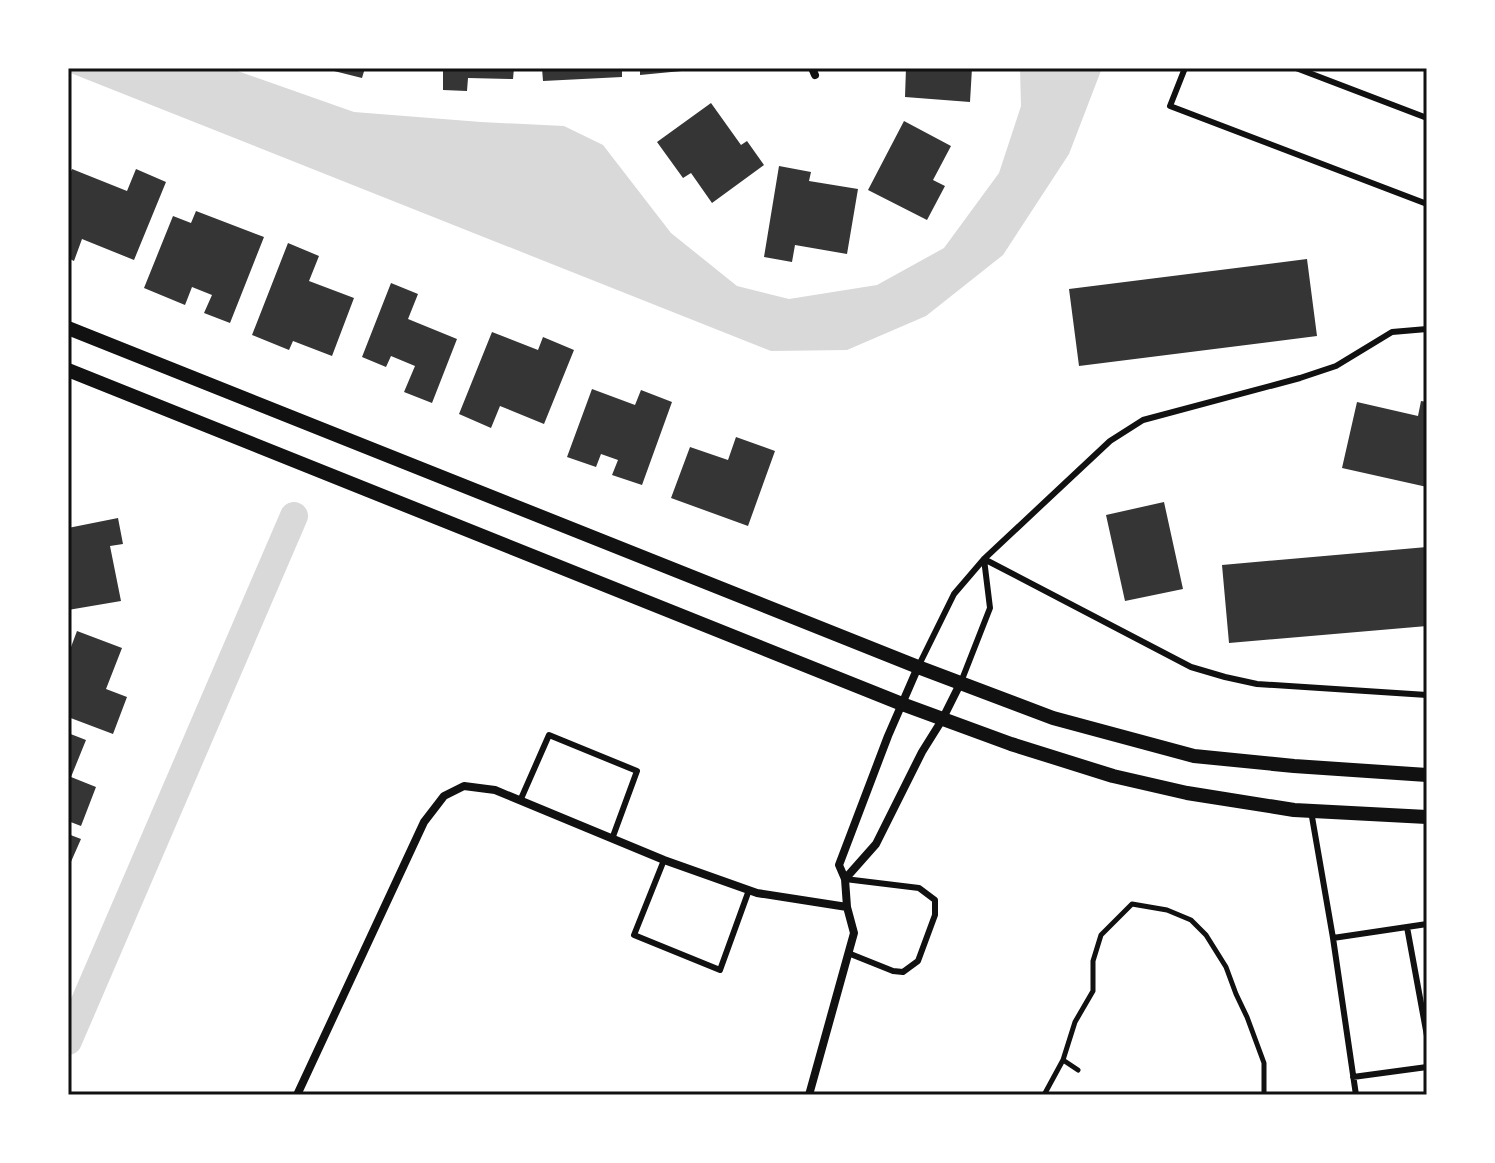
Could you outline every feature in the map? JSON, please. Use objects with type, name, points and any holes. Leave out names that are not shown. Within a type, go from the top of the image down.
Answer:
[{"type":"street","points":[[68,328],[960,684],[1053,718],[1194,756],[1427,775]]},
{"type":"street","points":[[68,370],[942,720],[1011,744],[1113,776],[1187,793],[1294,810],[1427,817]]},
{"type":"street","points":[[809,1095],[854,933],[847,907],[845,879],[839,865],[918,667]]},
{"type":"street","points":[[845,879],[876,844],[960,684]]},
{"type":"street","points":[[297,1095],[424,822],[444,796],[464,786],[495,790],[664,860],[757,893],[847,907]]},
{"type":"lane","points":[[1185,68],[1170,106],[1427,204]]},
{"type":"lane","points":[[1296,68],[1427,118]]},
{"type":"lane","points":[[918,667],[954,594],[984,559],[1110,441],[1143,420],[1336,366],[1392,332],[1427,329]]},
{"type":"lane","points":[[960,684],[990,608],[984,559]]},
{"type":"lane","points":[[984,559],[1191,667],[1257,684],[1427,695]]},
{"type":"lane","points":[[520,801],[549,735],[637,771],[612,839]]},
{"type":"lane","points":[[1311,811],[1356,1095]]},
{"type":"lane","points":[[664,860],[634,935],[720,970],[749,890]]},
{"type":"lane","points":[[845,879],[919,888],[935,900],[935,915],[918,961],[903,972],[848,953]]},
{"type":"lane","points":[[1333,938],[1427,924]]},
{"type":"lane","points":[[1407,927],[1427,1036]]},
{"type":"lane","points":[[1353,1077],[1427,1067]]},
{"type":"path","points":[[1044,1095],[1063,1060],[1075,1022],[1093,991],[1093,961],[1101,935],[1132,904],[1167,910],[1191,920],[1206,935],[1226,967],[1264,1063],[1264,1095]]},
{"type":"path","points":[[1063,1060],[1078,1070]]},
{"type":"shaded area","points":[[68,68],[229,68],[354,112],[564,126],[603,145],[671,233],[737,286],[789,299],[877,285],[944,248],[999,173],[1021,106],[1020,68],[1102,68],[1069,154],[1003,255],[926,316],[847,350],[771,351],[68,72]]},
{"type":"building","points":[[335,68],[365,68],[362,78],[334,71]]},
{"type":"building","points":[[443,68],[514,68],[513,79],[468,78],[467,91],[443,90]]},
{"type":"building","points":[[542,68],[622,68],[622,77],[543,81]]},
{"type":"building","points":[[640,68],[692,68],[692,70],[640,75]]},
{"type":"building","points":[[906,68],[972,68],[970,102],[905,97]]},
{"type":"building","points":[[711,103],[741,145],[747,141],[764,165],[712,203],[691,173],[683,178],[657,142]]},
{"type":"building","points":[[904,121],[951,146],[933,180],[945,186],[927,220],[868,190]]},
{"type":"building","points":[[779,166],[811,172],[809,181],[858,189],[847,254],[795,245],[792,262],[764,257]]},
{"type":"building","points":[[72,169],[127,191],[136,169],[166,182],[134,260],[82,239],[74,261],[68,258],[68,178]]},
{"type":"building","points":[[196,211],[264,237],[230,323],[204,313],[212,295],[192,287],[185,305],[144,288],[173,216],[191,223]]},
{"type":"building","points":[[288,243],[319,256],[309,281],[354,298],[332,356],[293,341],[289,350],[252,335]]},
{"type":"building","points":[[1307,259],[1317,336],[1079,366],[1069,289]]},
{"type":"building","points":[[391,283],[418,294],[408,319],[457,339],[432,403],[404,392],[415,366],[391,356],[386,367],[362,357]]},
{"type":"building","points":[[492,332],[538,350],[543,337],[574,350],[544,424],[500,406],[491,428],[459,414]]},
{"type":"building","points":[[592,389],[635,405],[641,390],[672,402],[642,485],[612,475],[618,460],[601,454],[596,467],[567,457]]},
{"type":"building","points":[[1421,401],[1427,402],[1427,487],[1342,468],[1357,402],[1418,416]]},
{"type":"building","points":[[736,437],[775,451],[748,526],[671,498],[690,447],[728,460]]},
{"type":"building","points":[[1164,502],[1183,589],[1125,601],[1106,515]]},
{"type":"building","points":[[118,518],[123,544],[110,546],[121,601],[68,610],[68,528]]},
{"type":"building","points":[[1427,547],[1427,626],[1229,643],[1222,565]]},
{"type":"building","points":[[77,631],[122,648],[106,689],[127,697],[113,734],[68,717],[68,655]]},
{"type":"building","points":[[68,733],[86,740],[71,777],[96,787],[81,826],[68,821]]},
{"type":"building","points":[[68,834],[81,839],[70,864],[68,863]]},
{"type":"waterway","points":[[68,1041],[294,516]]}]
